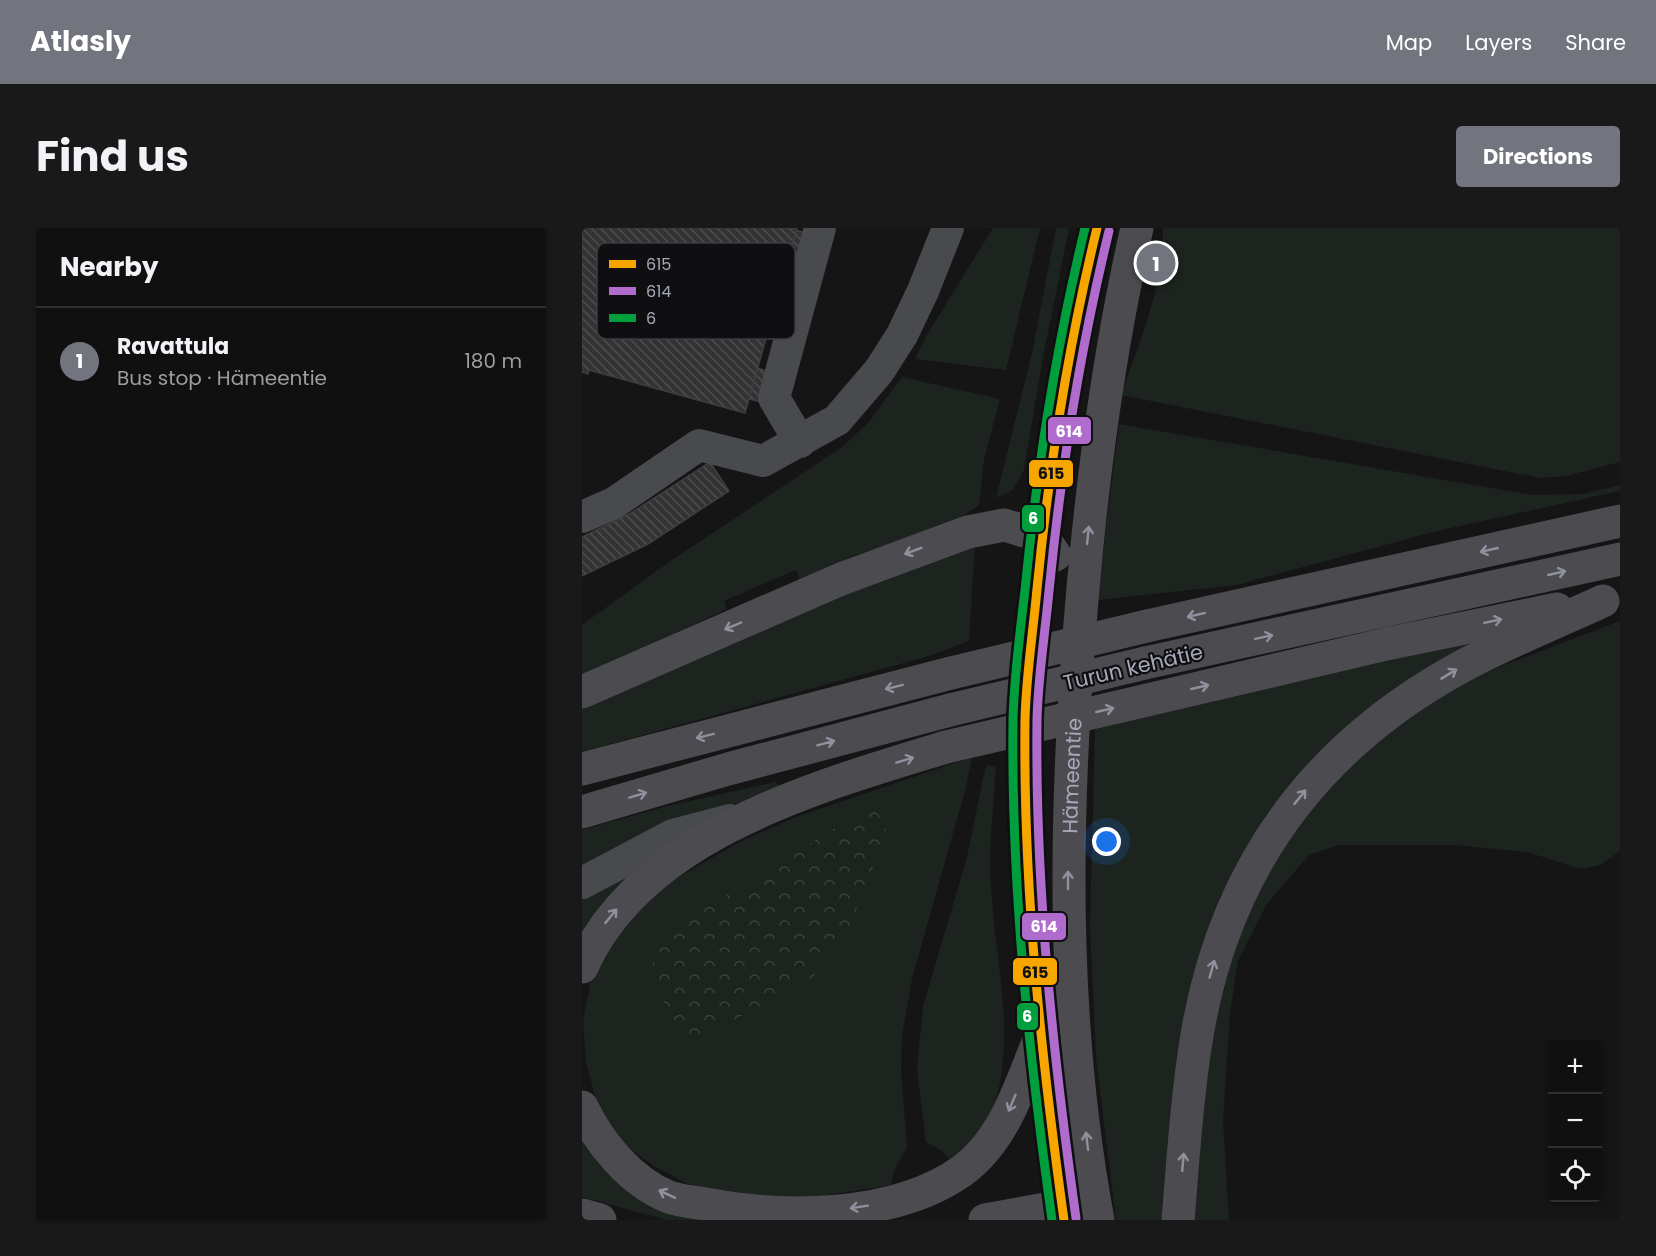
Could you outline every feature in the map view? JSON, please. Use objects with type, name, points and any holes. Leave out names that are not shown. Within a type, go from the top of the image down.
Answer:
[{"type":"highway","name":"Hämeentie","points":[[1063,1213],[1042,1030],[1027,858],[1025,728],[1042,536],[1059,414],[1083,282],[1097,228]]},
{"type":"highway","name":"Hämeentie","points":[[1096,1206],[1078,1071],[1068,938],[1071,749],[1082,593],[1107,381],[1137,228]]},
{"type":"highway","name":"Turun kehätie","points":[[582,769],[951,673],[1147,626],[1620,521]]},
{"type":"highway","points":[[582,692],[841,579],[968,532],[1004,525],[1042,536],[1082,593]]},
{"type":"highway","name":"Turun kehätie","points":[[582,812],[728,769],[950,710],[1145,663],[1607,562]]},
{"type":"highway","points":[[582,967],[610,917],[630,895],[696,846],[751,814],[861,773],[946,747],[1435,633],[1612,599]]},
{"type":"highway","points":[[1178,1220],[1195,1047],[1212,967],[1241,890],[1273,832],[1341,750],[1378,720],[1459,668],[1612,599]]},
{"type":"highway","points":[[582,1107],[592,1128],[621,1164],[669,1197],[768,1213],[861,1208],[915,1195],[942,1183],[978,1156],[1006,1117],[1042,1030]]},
{"type":"highway","points":[[985,1220],[1063,1213],[1096,1206]]},
{"type":"highway","points":[[582,1215],[600,1220]]},
{"type":"lane","points":[[795,320],[820,228]]},
{"type":"lane","points":[[582,517],[614,503],[699,446],[763,461],[837,420],[879,371],[902,335],[923,291],[948,228]]},
{"type":"lane","points":[[790,339],[774,398],[800,441]]},
{"type":"lane","points":[[582,883],[673,836],[751,814]]},
{"type":"green space","points":[[993,228],[1040,228],[1006,370],[915,359],[928,333]]},
{"type":"green space","points":[[1056,228],[1069,228],[1043,357],[1024,470],[1013,490],[996,498],[1032,353]]},
{"type":"green space","points":[[1163,228],[1620,228],[1620,462],[1566,476],[1540,478],[1121,395],[1150,313],[1160,271]]},
{"type":"green space","points":[[902,377],[1000,399],[984,460],[979,505],[952,523],[853,556],[800,580],[796,570],[724,601],[727,609],[582,677],[582,625],[669,562],[841,448],[869,422]]},
{"type":"green space","points":[[1119,424],[1532,495],[1583,494],[1620,485],[1620,491],[1437,531],[1237,585],[1097,600]]},
{"type":"green space","points":[[975,542],[969,641],[929,656],[582,752],[582,703],[799,611]]},
{"type":"green space","points":[[1620,621],[1620,851],[1601,865],[1581,869],[1527,852],[1455,845],[1339,845],[1309,855],[1266,905],[1238,961],[1230,1013],[1223,1121],[1229,1220],[1192,1220],[1210,1018],[1250,900],[1320,793],[1400,721],[1473,677]]},
{"type":"green space","points":[[1466,639],[1470,651],[1360,714],[1314,760],[1271,810],[1240,857],[1219,900],[1200,957],[1167,1220],[1116,1220],[1096,1058],[1090,925],[1095,728]]},
{"type":"green space","points":[[972,757],[966,787],[912,979],[902,1036],[901,1073],[907,1147],[894,1171],[891,1185],[783,1202],[697,1189],[654,1166],[622,1143],[598,1107],[586,1062],[583,1020],[591,980],[607,945],[662,887],[739,842],[796,817]]},
{"type":"green space","points":[[986,765],[996,767],[990,871],[1003,1006],[1004,1054],[999,1090],[990,1113],[976,1134],[951,1162],[941,1150],[926,1142],[917,1069],[923,1006],[966,861]]},
{"type":"green space","points":[[775,782],[779,786],[582,867],[582,830],[671,805]]},
{"type":"green space","points":[[875,811],[886,823],[885,837],[844,941],[808,982],[698,1038],[677,1026],[666,1007],[652,961],[659,944],[682,922],[858,814]]},
{"type":"green space","points":[[645,856],[582,940],[582,894]]},
{"type":"green space","points":[[582,1122],[593,1142],[735,1220],[667,1220],[582,1197]]},
{"type":"building","points":[[582,228],[797,228],[793,243],[597,243],[597,339],[766,339],[745,413],[589,370],[588,374],[582,372]]},
{"type":"building","points":[[796,230],[809,234],[799,270],[795,269],[795,243],[792,243]]},
{"type":"building","points":[[757,368],[770,372],[762,402],[749,399]]},
{"type":"building","points":[[710,462],[729,491],[648,544],[582,576],[582,537],[631,513]]},
{"type":"transit line","name":"6","points":[[1052,1220],[1029,1033],[1018,908],[1013,720],[1030,544],[1042,453],[1056,363],[1085,228]]},
{"type":"transit line","name":"615","points":[[1064,1220],[1041,1033],[1030,908],[1025,720],[1030,654],[1054,453],[1068,363],[1097,228]]},
{"type":"transit line","name":"614","points":[[1076,1218],[1053,1032],[1042,908],[1037,720],[1054,545],[1066,455],[1080,365],[1109,231]]},
{"type":"place","name":"Ravattula","points":[[1156,263]]}]
